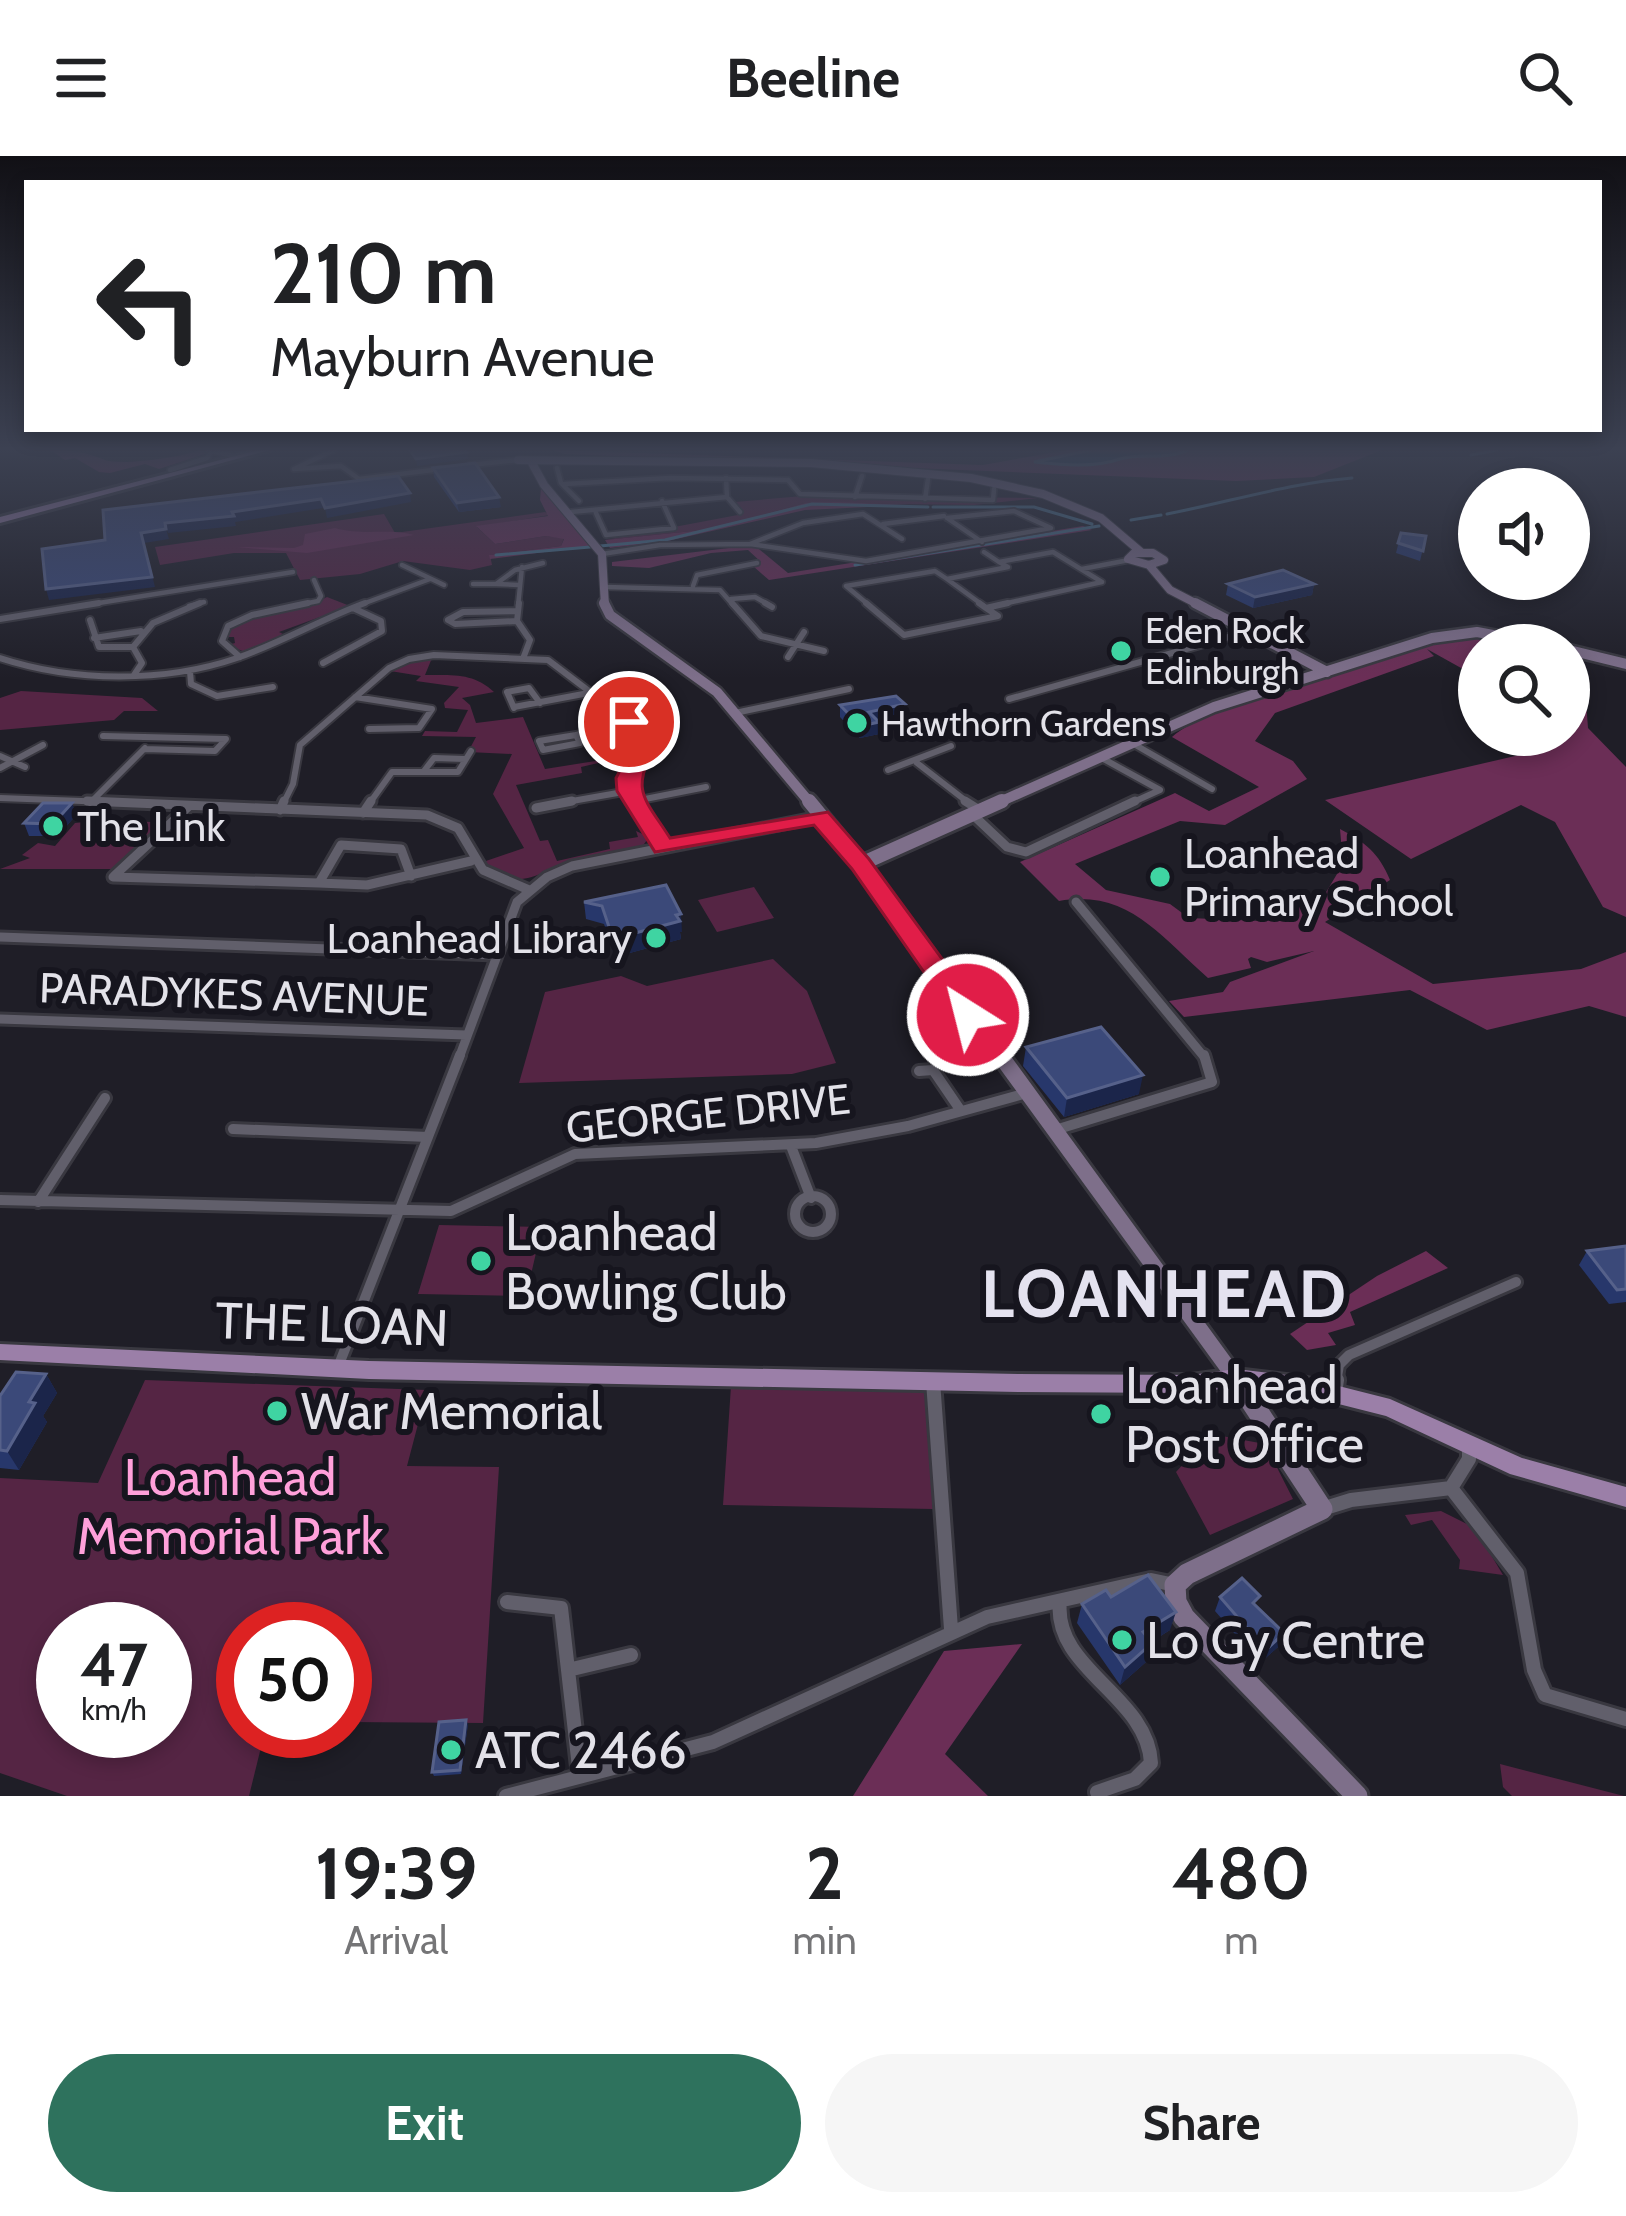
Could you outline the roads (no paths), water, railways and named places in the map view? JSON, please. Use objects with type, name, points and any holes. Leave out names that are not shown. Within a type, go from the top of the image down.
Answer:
[{"type":"main road","name":"THE LOAN","points":[[0,1352],[338,1368],[933,1381],[1190,1384],[1236,1378],[1334,1393],[1390,1408],[1518,1467],[1626,1497]]},
{"type":"street","points":[[582,527],[598,549],[606,609],[622,628],[705,680],[861,864],[1236,1378],[1322,1509]]},
{"type":"street","points":[[599,527],[609,536],[673,527]]},
{"type":"street","points":[[750,544],[796,527]]},
{"type":"street","points":[[886,527],[902,539]]},
{"type":"street","points":[[960,527],[982,542]]},
{"type":"street","points":[[598,549],[750,544],[866,561],[1049,527]]},
{"type":"street","points":[[1082,569],[1129,560],[1149,565],[1163,558],[1141,552],[1112,527]]},
{"type":"street","points":[[947,579],[1008,567],[984,552]]},
{"type":"street","points":[[986,608],[1102,582],[1052,552],[999,562]]},
{"type":"street","points":[[1129,560],[1129,555],[1141,552]]},
{"type":"street","points":[[822,555],[819,559],[825,566]]},
{"type":"street","points":[[496,584],[522,567],[543,563]]},
{"type":"street","points":[[693,586],[703,572],[752,564]]},
{"type":"street","points":[[1073,564],[1095,567]]},
{"type":"street","points":[[1149,565],[1160,582],[1184,597],[1323,669]]},
{"type":"street","points":[[409,567],[444,585]]},
{"type":"street","points":[[522,567],[517,621],[530,640],[524,656]]},
{"type":"street","points":[[935,571],[947,579],[998,616],[904,635],[846,586],[935,571]]},
{"type":"street","points":[[0,619],[293,572]]},
{"type":"street","points":[[0,658],[12,665],[134,675],[190,671],[240,658],[430,579]]},
{"type":"street","points":[[240,658],[222,641],[228,626],[252,615],[318,601],[321,596],[315,583],[307,588]]},
{"type":"street","points":[[473,584],[519,585]]},
{"type":"street","points":[[604,587],[720,590],[761,636],[824,651]]},
{"type":"street","points":[[731,599],[755,597],[772,608]]},
{"type":"street","points":[[94,638],[141,632],[199,602]]},
{"type":"street","points":[[330,660],[373,638],[384,626],[353,608]]},
{"type":"street","points":[[517,611],[463,613],[448,620],[455,624],[517,621]]},
{"type":"street","points":[[90,620],[99,647],[133,647]]},
{"type":"street","points":[[1009,699],[1250,631]]},
{"type":"street","points":[[133,647],[141,632]]},
{"type":"street","points":[[788,657],[804,632]]},
{"type":"street","points":[[861,864],[1187,716],[1323,669],[1458,634]]},
{"type":"street","points":[[133,647],[142,663],[134,675]]},
{"type":"street","points":[[1590,655],[1626,664]]},
{"type":"street","points":[[280,810],[293,784],[300,745],[388,668],[409,659],[524,656],[558,664],[639,729],[644,744],[627,778],[629,791],[663,847]]},
{"type":"street","points":[[0,671],[12,665]]},
{"type":"street","points":[[190,671],[190,684],[217,696],[253,694],[273,687]]},
{"type":"street","points":[[540,703],[529,688],[507,692],[515,710],[594,692]]},
{"type":"street","points":[[735,713],[849,689]]},
{"type":"street","points":[[355,697],[420,705],[402,728],[369,729]]},
{"type":"street","points":[[576,735],[580,743],[543,750],[539,742],[629,722]]},
{"type":"street","points":[[103,736],[226,739],[215,751],[144,748]]},
{"type":"street","points":[[90,803],[155,737]]},
{"type":"street","points":[[1132,743],[1209,784]]},
{"type":"street","points":[[2,762],[43,745]]},
{"type":"street","points":[[917,763],[917,758],[951,746]]},
{"type":"street","points":[[424,771],[434,758],[468,755],[449,787]]},
{"type":"street","points":[[888,770],[917,763],[940,778],[946,791],[977,813],[1007,848],[1026,852],[1160,790],[1100,757]]},
{"type":"street","points":[[2,762],[25,767]]},
{"type":"street","points":[[363,813],[387,774],[458,772]]},
{"type":"street","points":[[635,801],[706,787]]},
{"type":"street","points":[[536,808],[629,791]]},
{"type":"street","points":[[0,798],[427,815],[458,827],[471,861],[482,871],[529,890]]},
{"type":"street","points":[[188,807],[169,830],[140,848],[113,877],[367,885],[471,861]]},
{"type":"street","points":[[338,1368],[403,1211],[511,914],[529,890],[572,866],[819,817]]},
{"type":"street","points":[[319,883],[341,845],[401,849],[411,876]]},
{"type":"street","points":[[1055,1130],[1212,1082],[1204,1054],[1076,902]]},
{"type":"street","points":[[0,937],[496,955]]},
{"type":"street","name":"PARADYKES AVENUE","points":[[0,1019],[466,1035]]},
{"type":"street","points":[[919,1071],[933,1070],[961,1111]]},
{"type":"street","name":"GEORGE DRIVE","points":[[0,1200],[403,1211],[467,1208],[491,1199],[541,1166],[575,1154],[791,1146],[1027,1093]]},
{"type":"street","points":[[38,1202],[105,1098]]},
{"type":"street","points":[[233,1129],[428,1137]]},
{"type":"street","points":[[791,1146],[811,1198]]},
{"type":"street","points":[[1334,1393],[1339,1365],[1349,1354],[1516,1282]]},
{"type":"street","points":[[933,1381],[951,1629]]},
{"type":"street","points":[[1451,1488],[1469,1459],[1469,1443]]},
{"type":"street","points":[[1175,1585],[1187,1574],[1322,1509],[1351,1500],[1451,1488]]},
{"type":"street","points":[[1451,1488],[1521,1583],[1535,1680],[1545,1695],[1626,1719]]},
{"type":"street","points":[[506,1796],[713,1742],[951,1629],[987,1617],[1151,1580],[1175,1585]]},
{"type":"street","points":[[1175,1585],[1176,1602],[1184,1617],[1357,1796]]},
{"type":"street","points":[[507,1602],[561,1608],[580,1776]]},
{"type":"street","points":[[1053,1602],[1061,1629],[1081,1660],[1149,1733],[1154,1751],[1151,1768],[1140,1778],[1097,1792]]},
{"type":"street","points":[[568,1670],[631,1655]]},
{"type":"waterway","points":[[600,546],[665,540],[720,527]]},
{"type":"waterway","points":[[855,565],[1096,527]]},
{"type":"waterway","points":[[496,555],[590,547]]},
{"type":"place","name":"Eden Rock Edinburgh","points":[[1121,651]]},
{"type":"place","name":"Hawthorn Gardens","points":[[857,723]]},
{"type":"place","name":"The Link","points":[[53,826]]},
{"type":"place","name":"Loanhead Primary School","points":[[1160,877]]},
{"type":"place","name":"Loanhead Library","points":[[656,938]]},
{"type":"place","name":"Loanhead Bowling Club","points":[[481,1261]]},
{"type":"place","name":"War Memorial","points":[[277,1411]]},
{"type":"place","name":"Loanhead Post Office","points":[[1101,1414]]},
{"type":"place","name":"Lo Gy Centre","points":[[1122,1640]]},
{"type":"place","name":"ATC 2466","points":[[451,1750]]},
{"type":"district","name":"LOANHEAD","points":[[1165,1294]]},
{"type":"park label","name":"Loanhead Memorial Park","points":[[230,1506]]}]
